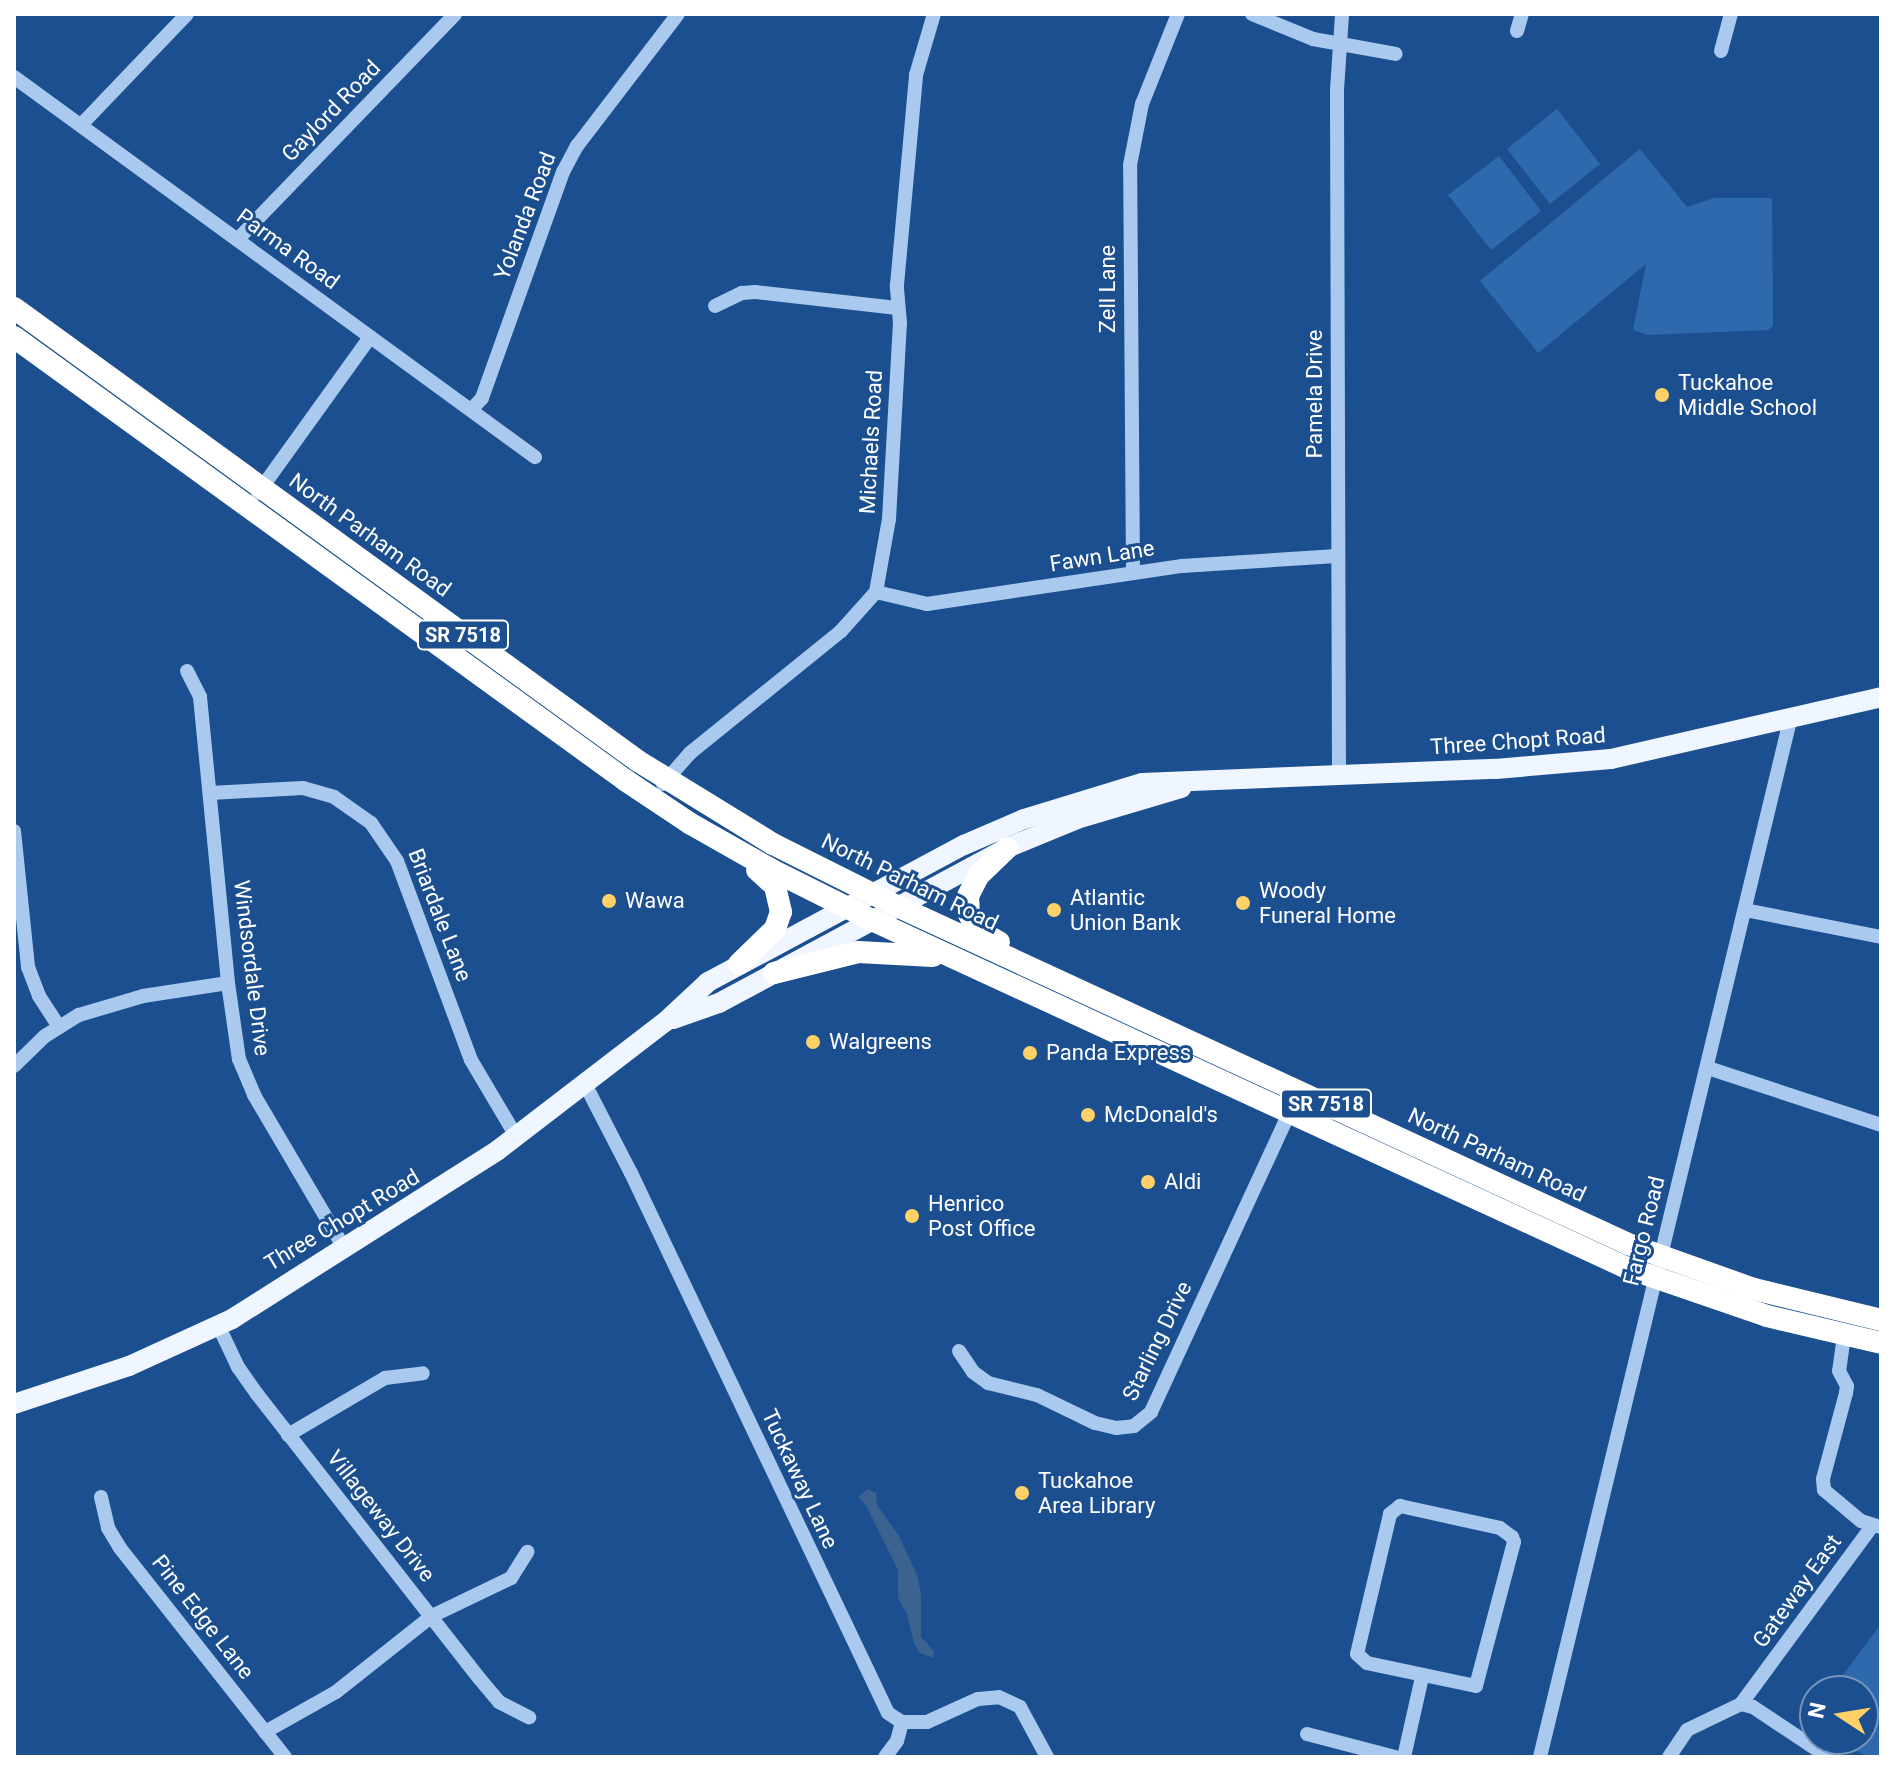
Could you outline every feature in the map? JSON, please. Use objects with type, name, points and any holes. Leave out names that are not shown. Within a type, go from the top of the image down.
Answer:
[{"type":"highway","name":"North Parham Road","points":[[14,308],[666,780],[773,844],[871,894],[1299,1092],[1726,1304],[1881,1343]]},
{"type":"highway","name":"North Parham Road","points":[[14,337],[652,798],[739,852],[845,908],[1289,1113],[1658,1268],[1881,1320]]},
{"type":"highway","points":[[1007,848],[971,887],[968,906],[972,921],[981,933],[1034,958],[1067,985]]},
{"type":"highway","points":[[739,852],[775,886],[781,902],[775,929],[739,964]]},
{"type":"highway","points":[[774,973],[858,952],[955,958]]},
{"type":"main road","name":"Three Chopt Road","points":[[14,1404],[129,1366],[218,1325],[418,1203],[516,1136],[665,1022],[708,982],[983,835],[1064,805],[1142,783],[1562,766],[1655,750],[1881,697]]},
{"type":"main road","name":"Three Chopt Road","points":[[665,1022],[719,1003],[1007,848],[1077,819],[1200,781]]},
{"type":"street","points":[[81,125],[187,14]]},
{"type":"street","name":"Gaylord Road","points":[[238,239],[455,14]]},
{"type":"street","name":"Yolanda Road","points":[[471,410],[482,398],[563,172],[577,146],[678,14]]},
{"type":"street","name":"Michaels Road","points":[[876,592],[889,519],[900,323],[897,308],[916,75],[934,14]]},
{"type":"street","name":"Zell Lane","points":[[1133,573],[1130,165],[1142,104],[1178,14]]},
{"type":"street","points":[[1252,14],[1313,39],[1396,54]]},
{"type":"street","name":"Pamela Drive","points":[[1339,774],[1339,45],[1342,14]]},
{"type":"street","points":[[1517,31],[1522,14]]},
{"type":"street","points":[[1721,51],[1731,14]]},
{"type":"street","name":"Parma Road","points":[[14,77],[535,457]]},
{"type":"street","points":[[715,306],[742,293],[755,292],[897,308]]},
{"type":"street","points":[[249,508],[370,337]]},
{"type":"street","name":"Fawn Lane","points":[[876,592],[927,604],[1241,560],[1337,556]]},
{"type":"street","points":[[652,798],[690,753],[841,631],[876,592]]},
{"type":"street","name":"Windsordale Drive","points":[[187,671],[200,697],[233,1036],[246,1078],[344,1248]]},
{"type":"street","name":"Fargo Road","points":[[1540,1757],[1791,716]]},
{"type":"street","name":"Briardale Lane","points":[[210,793],[303,788],[342,802],[376,829],[397,861],[471,1060],[516,1136]]},
{"type":"street","points":[[14,831],[28,967],[39,996],[59,1027]]},
{"type":"street","points":[[1745,910],[1881,937]]},
{"type":"street","points":[[14,1066],[59,1027],[79,1015],[111,1004],[228,983]]},
{"type":"street","points":[[1708,1068],[1881,1125]]},
{"type":"street","name":"Tuckaway Lane","points":[[585,1084],[631,1173],[884,1706],[902,1722]]},
{"type":"street","name":"Starling Drive","points":[[959,1351],[973,1372],[988,1383],[1037,1395],[1095,1423],[1116,1428],[1134,1426],[1151,1412],[1299,1092]]},
{"type":"street","name":"Villageway Drive","points":[[218,1325],[238,1367],[288,1435],[499,1702],[529,1717]]},
{"type":"street","name":"Gateway East","points":[[1669,1757],[1687,1730],[1741,1704],[1877,1526],[1824,1490],[1823,1479],[1847,1386],[1839,1371],[1844,1336]]},
{"type":"street","points":[[288,1435],[385,1378],[423,1373]]},
{"type":"street","name":"Pine Edge Lane","points":[[101,1497],[108,1528],[120,1548],[285,1757]]},
{"type":"street","points":[[1400,1506],[1500,1528],[1507,1531],[1514,1542],[1479,1683],[1470,1687],[1422,1677],[1367,1663],[1357,1654],[1390,1514],[1400,1506]]},
{"type":"street","points":[[265,1732],[336,1692],[432,1616],[511,1578],[527,1552]]},
{"type":"street","points":[[1404,1757],[1422,1677]]},
{"type":"street","points":[[885,1757],[897,1741],[902,1722],[927,1722],[978,1699],[999,1697],[1020,1707],[1047,1757]]},
{"type":"street","points":[[1741,1704],[1753,1707],[1828,1757]]},
{"type":"street","points":[[1307,1734],[1395,1757]]},
{"type":"shaded area","points":[[1557,109],[1600,164],[1550,204],[1507,149]]},
{"type":"shaded area","points":[[1640,149],[1687,207],[1714,198],[1772,198],[1773,326],[1769,330],[1648,335],[1633,330],[1646,264],[1538,353],[1480,281]]},
{"type":"shaded area","points":[[1499,156],[1541,211],[1491,250],[1448,195]]},
{"type":"shaded area","points":[[868,1489],[876,1493],[877,1505],[899,1536],[917,1575],[921,1593],[921,1637],[934,1651],[933,1658],[920,1653],[914,1643],[907,1614],[898,1598],[898,1570],[866,1505],[858,1497]]},
{"type":"shaded area","points":[[1881,1624],[1881,1757],[1864,1755],[1879,1755],[1879,1675],[1843,1675]]},
{"type":"place","name":"Tuckahoe Middle School","points":[[1662,395]]},
{"type":"place","name":"Wawa","points":[[609,901]]},
{"type":"place","name":"Woody Funeral Home","points":[[1243,903]]},
{"type":"place","name":"Atlantic Union Bank","points":[[1054,910]]},
{"type":"place","name":"Walgreens","points":[[813,1042]]},
{"type":"place","name":"Panda Express","points":[[1030,1053]]},
{"type":"place","name":"McDonald's","points":[[1088,1115]]},
{"type":"place","name":"Aldi","points":[[1148,1182]]},
{"type":"place","name":"Henrico Post Office","points":[[912,1216]]},
{"type":"place","name":"Tuckahoe Area Library","points":[[1022,1493]]}]
